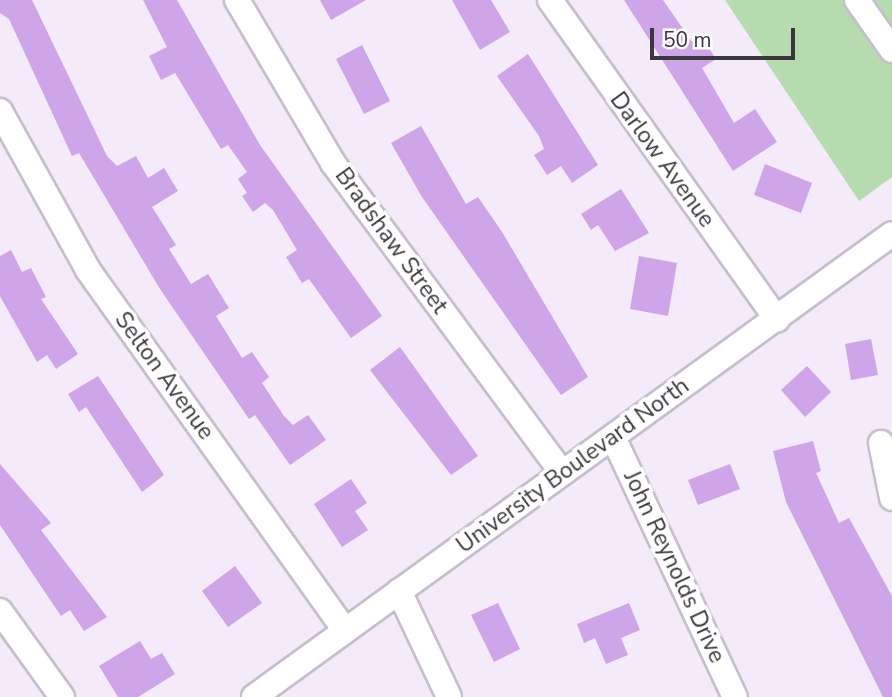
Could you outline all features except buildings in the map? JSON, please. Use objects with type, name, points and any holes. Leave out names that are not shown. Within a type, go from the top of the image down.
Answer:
[{"type":"street","name":"Bradshaw Street","points":[[237,0],[333,163],[562,472]]},
{"type":"street","name":"Darlow Avenue","points":[[550,0],[777,319]]},
{"type":"street","points":[[857,0],[892,50]]},
{"type":"street","name":"Selton Avenue","points":[[0,111],[88,270],[345,630]]},
{"type":"street","name":"University Boulevard North","points":[[254,697],[892,234]]},
{"type":"street","name":"John Reynolds Drive","points":[[613,437],[735,697]]},
{"type":"street","points":[[881,443],[892,498]]},
{"type":"street","points":[[399,591],[449,697]]},
{"type":"street","points":[[0,611],[62,697]]},
{"type":"green space","points":[[725,0],[892,0],[892,177],[859,201]]}]
